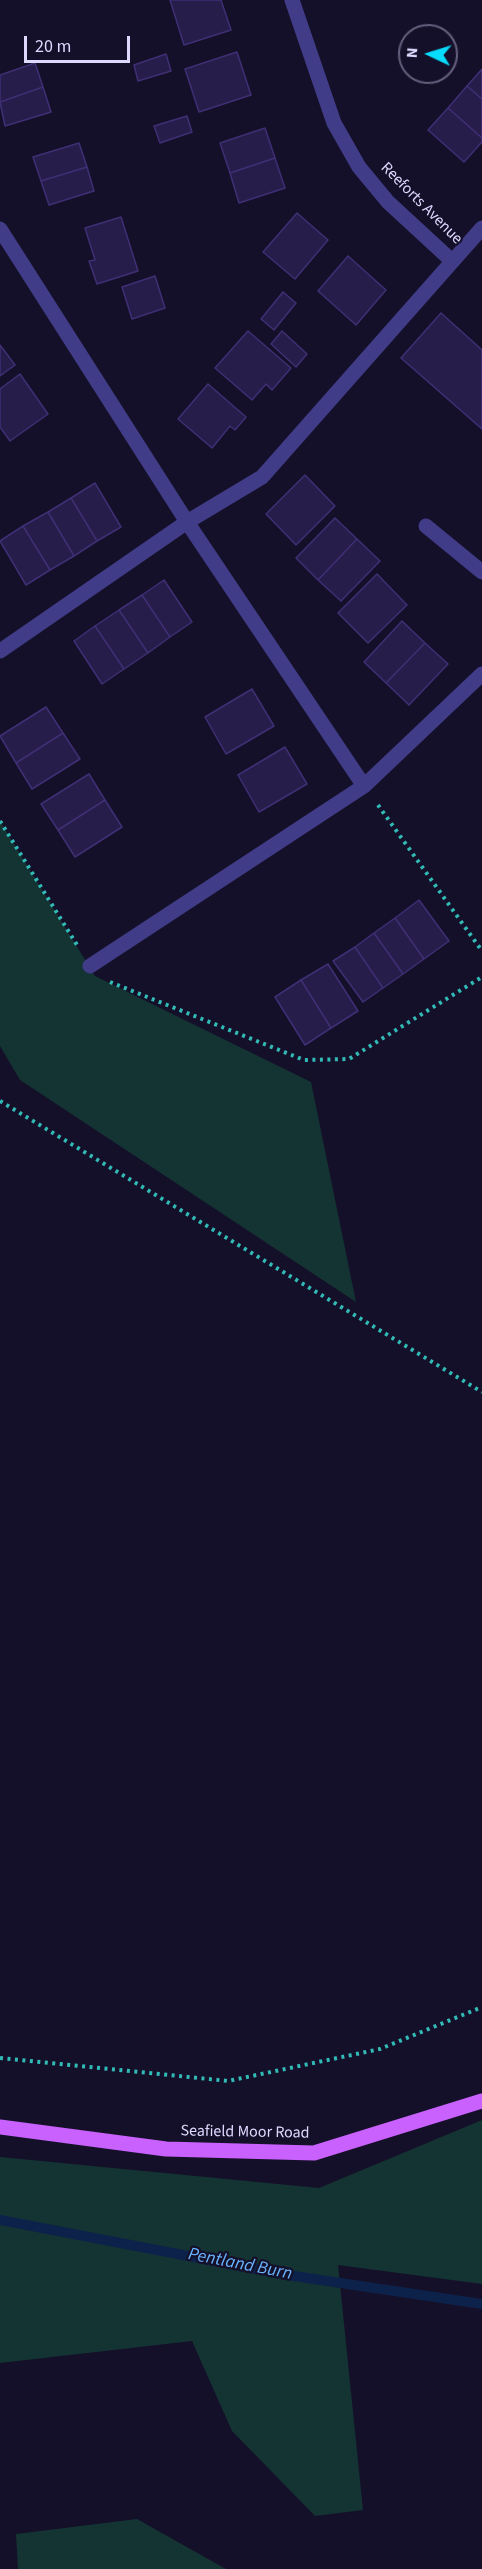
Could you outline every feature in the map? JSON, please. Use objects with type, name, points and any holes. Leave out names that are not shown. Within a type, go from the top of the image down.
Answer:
[{"type":"main road","name":"Seafield Moor Road","points":[[0,2127],[166,2149],[314,2153],[482,2101]]},
{"type":"street","name":"Reeforts Avenue","points":[[292,0],[334,123],[359,167],[388,202],[452,261],[482,228]]},
{"type":"street","points":[[0,229],[187,522],[364,786]]},
{"type":"street","points":[[0,651],[187,522],[262,477],[452,261]]},
{"type":"street","points":[[426,526],[482,573]]},
{"type":"street","points":[[90,966],[364,786],[482,674]]},
{"type":"path","points":[[364,786],[482,951]]},
{"type":"path","points":[[0,820],[95,976],[304,1060],[349,1059],[482,977]]},
{"type":"path","points":[[0,1101],[482,1392]]},
{"type":"path","points":[[0,2058],[228,2081],[380,2049],[482,2007]]},
{"type":"green space","points":[[0,821],[95,976],[311,1082],[356,1302],[20,1080],[0,1046]]},
{"type":"green space","points":[[482,2120],[482,2284],[338,2265],[363,2510],[315,2516],[232,2431],[192,2341],[0,2363],[0,2157],[319,2188]]},
{"type":"green space","points":[[137,2519],[226,2569],[18,2569],[16,2534]]},
{"type":"building","points":[[170,0],[221,0],[231,30],[184,45]]},
{"type":"building","points":[[237,52],[251,95],[199,112],[185,69]]},
{"type":"building","points":[[166,54],[171,71],[138,81],[134,65]]},
{"type":"building","points":[[35,63],[43,87],[0,102],[0,75]]},
{"type":"building","points":[[482,69],[482,99],[467,86]]},
{"type":"building","points":[[467,86],[482,99],[482,138],[448,108]]},
{"type":"building","points":[[43,87],[51,112],[5,126],[0,102]]},
{"type":"building","points":[[448,108],[482,138],[482,142],[464,162],[428,130]]},
{"type":"building","points":[[187,116],[192,132],[160,143],[154,126]]},
{"type":"building","points":[[265,128],[275,158],[230,173],[220,143]]},
{"type":"building","points":[[79,143],[87,167],[41,181],[33,157]]},
{"type":"building","points":[[275,158],[285,188],[239,203],[230,173]]},
{"type":"building","points":[[87,167],[94,191],[49,205],[41,181]]},
{"type":"building","points":[[297,213],[328,240],[295,279],[263,252]]},
{"type":"building","points":[[121,217],[138,271],[97,284],[89,261],[95,260],[85,228]]},
{"type":"building","points":[[348,256],[386,290],[356,325],[318,291]]},
{"type":"building","points":[[155,276],[165,308],[132,319],[122,287]]},
{"type":"building","points":[[283,292],[296,303],[274,330],[261,319]]},
{"type":"building","points":[[441,313],[482,350],[482,429],[401,358]]},
{"type":"building","points":[[248,331],[291,368],[272,390],[266,384],[252,400],[215,368]]},
{"type":"building","points":[[282,331],[307,354],[296,367],[271,344]]},
{"type":"building","points":[[0,345],[15,365],[0,376]]},
{"type":"building","points":[[20,374],[48,414],[10,441],[0,427],[0,389]]},
{"type":"building","points":[[208,384],[246,417],[235,430],[230,426],[212,448],[178,419]]},
{"type":"building","points":[[305,475],[335,506],[296,545],[266,514]]},
{"type":"building","points":[[95,483],[121,527],[97,541],[71,498]]},
{"type":"building","points":[[71,498],[97,541],[74,556],[48,512]]},
{"type":"building","points":[[48,512],[74,556],[50,570],[23,526]]},
{"type":"building","points":[[335,518],[357,539],[318,580],[296,558]]},
{"type":"building","points":[[23,526],[50,570],[26,585],[0,541]]},
{"type":"building","points":[[357,539],[380,561],[341,601],[318,580]]},
{"type":"building","points":[[377,574],[407,605],[368,643],[338,613]]},
{"type":"building","points":[[164,580],[192,622],[170,637],[142,595]]},
{"type":"building","points":[[142,595],[170,637],[148,653],[119,610]]},
{"type":"building","points":[[119,610],[148,653],[124,669],[95,626]]},
{"type":"building","points":[[402,621],[425,643],[386,683],[364,662]]},
{"type":"building","points":[[95,626],[124,669],[102,684],[74,641]]},
{"type":"building","points":[[425,643],[448,664],[409,705],[386,683]]},
{"type":"building","points":[[252,689],[274,726],[226,754],[205,717]]},
{"type":"building","points":[[46,707],[63,733],[16,763],[0,736]]},
{"type":"building","points":[[63,733],[80,759],[32,789],[16,763]]},
{"type":"building","points":[[285,747],[307,784],[259,812],[238,775]]},
{"type":"building","points":[[89,774],[105,800],[58,830],[41,804]]},
{"type":"building","points":[[105,800],[122,827],[75,857],[58,830]]},
{"type":"building","points":[[419,900],[449,941],[424,959],[395,918]]},
{"type":"building","points":[[395,918],[424,959],[403,974],[374,933]]},
{"type":"building","points":[[374,933],[403,974],[383,988],[355,947]]},
{"type":"building","points":[[355,947],[383,988],[363,1002],[333,961]]},
{"type":"building","points":[[328,964],[358,1011],[331,1028],[301,980]]},
{"type":"building","points":[[301,980],[331,1028],[305,1045],[275,997]]},
{"type":"waterway","name":"Pentland Burn","points":[[0,2220],[287,2275],[482,2304]]}]
